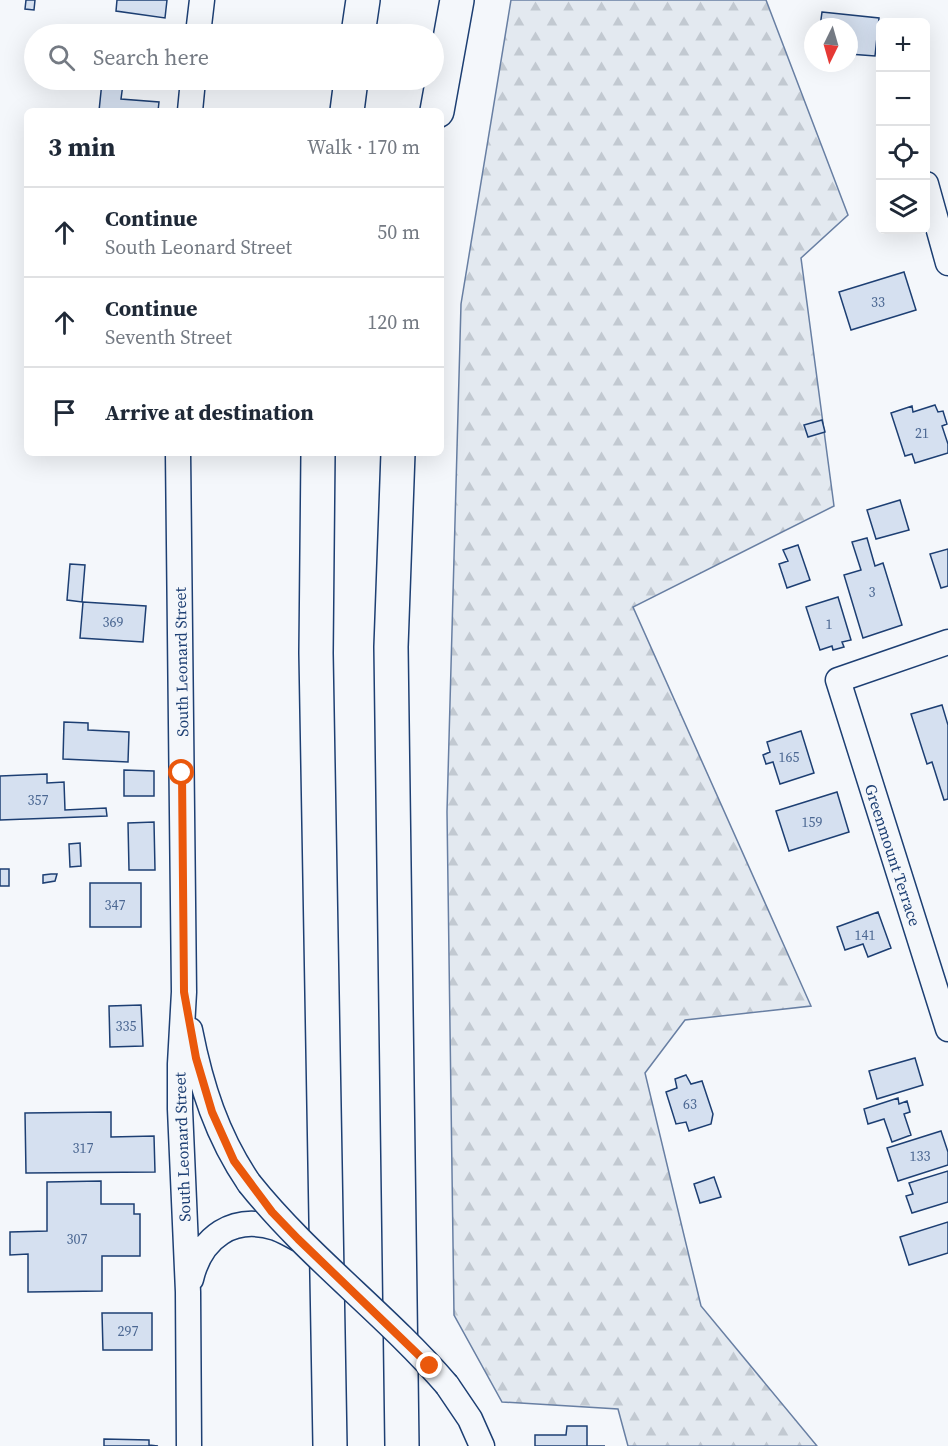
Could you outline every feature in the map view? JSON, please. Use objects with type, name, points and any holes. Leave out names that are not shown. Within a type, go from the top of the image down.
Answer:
[{"type":"highway","points":[[359,24],[363,0]]},
{"type":"highway","points":[[444,72],[457,0]]},
{"type":"highway","points":[[347,108],[350,90]]},
{"type":"highway","points":[[438,108],[441,90]]},
{"type":"highway","points":[[318,456],[316,653],[330,1446]]},
{"type":"highway","points":[[398,456],[391,659],[402,1446]]},
{"type":"highway","points":[[324,1446],[329,1375]]},
{"type":"street","points":[[199,24],[202,0]]},
{"type":"street","points":[[190,108],[192,90]]},
{"type":"street","points":[[930,198],[948,263]]},
{"type":"street","name":"South Leonard Street","points":[[178,456],[184,992],[180,1086],[188,1292],[189,1446]]},
{"type":"street","name":"Greenmount Terrace","points":[[948,642],[838,680],[940,976],[948,1029]]},
{"type":"street","points":[[184,992],[196,1058],[212,1112],[234,1161],[249,1183],[298,1239],[411,1346],[447,1385],[470,1419],[482,1446]]},
{"type":"street","points":[[188,1292],[197,1257],[222,1230],[238,1225],[258,1224],[277,1228],[298,1239]]},
{"type":"green space","points":[[511,0],[766,0],[848,215],[801,258],[834,506],[633,607],[811,1006],[685,1020],[645,1073],[701,1306],[817,1446],[628,1446],[618,1409],[502,1402],[454,1315],[447,812],[461,304]]},
{"type":"building","points":[[26,0],[35,0],[34,10],[25,9]]},
{"type":"building","points":[[117,0],[167,0],[165,18],[116,11]]},
{"type":"building","points":[[822,12],[879,18],[876,18],[875,56],[858,55],[858,18],[821,18]]},
{"type":"building","points":[[101,90],[122,90],[121,99],[159,102],[158,108],[99,108]]},
{"type":"building","points":[[904,272],[916,310],[851,330],[839,292]]},
{"type":"building","points":[[935,405],[938,412],[943,411],[947,424],[942,426],[948,444],[948,453],[915,463],[912,454],[905,456],[891,413],[912,406],[913,412]]},
{"type":"building","points":[[822,420],[825,432],[808,437],[804,425]]},
{"type":"building","points":[[900,500],[909,530],[876,539],[867,510]]},
{"type":"building","points":[[867,538],[875,566],[883,563],[902,625],[863,638],[844,575],[861,570],[852,542]]},
{"type":"building","points":[[798,545],[810,580],[787,588],[779,564],[788,561],[783,550]]},
{"type":"building","points":[[948,549],[948,586],[941,588],[930,554]]},
{"type":"building","points":[[70,564],[85,565],[82,602],[67,600]]},
{"type":"building","points":[[838,597],[851,640],[842,642],[844,647],[833,650],[832,646],[820,650],[806,607]]},
{"type":"building","points":[[83,602],[146,606],[143,642],[80,638]]},
{"type":"building","points":[[942,705],[948,725],[948,799],[944,800],[932,762],[927,764],[911,714]]},
{"type":"building","points":[[64,722],[88,723],[88,730],[129,732],[128,762],[63,759]]},
{"type":"building","points":[[801,731],[814,773],[780,784],[773,762],[766,764],[763,755],[770,752],[767,742]]},
{"type":"building","points":[[124,770],[154,771],[154,796],[124,796]]},
{"type":"building","points":[[47,774],[47,783],[64,782],[65,810],[106,808],[107,816],[0,820],[0,776]]},
{"type":"building","points":[[837,792],[849,832],[789,851],[776,811]]},
{"type":"building","points":[[154,822],[155,870],[129,870],[128,823]]},
{"type":"building","points":[[80,843],[81,866],[70,867],[69,844]]},
{"type":"building","points":[[0,869],[9,869],[9,886],[0,886]]},
{"type":"building","points":[[57,874],[55,881],[43,883],[43,875]]},
{"type":"building","points":[[90,883],[141,883],[141,927],[90,927]]},
{"type":"building","points":[[878,912],[891,948],[868,957],[863,944],[845,950],[837,927]]},
{"type":"building","points":[[141,1005],[143,1046],[110,1047],[109,1006]]},
{"type":"building","points":[[915,1058],[923,1085],[877,1099],[869,1071]]},
{"type":"building","points":[[686,1075],[691,1084],[702,1081],[713,1114],[711,1124],[689,1131],[686,1122],[676,1124],[666,1092],[677,1088],[675,1079]]},
{"type":"building","points":[[898,1098],[899,1104],[907,1101],[910,1112],[904,1114],[911,1135],[892,1142],[884,1119],[868,1124],[864,1109]]},
{"type":"building","points":[[111,1112],[111,1137],[154,1136],[155,1172],[26,1173],[25,1113]]},
{"type":"building","points":[[941,1131],[948,1152],[948,1165],[898,1181],[887,1148]]},
{"type":"building","points":[[948,1171],[948,1202],[912,1213],[906,1196],[913,1194],[909,1183]]},
{"type":"building","points":[[714,1177],[721,1197],[700,1203],[694,1184]]},
{"type":"building","points":[[101,1181],[101,1204],[134,1204],[134,1214],[140,1214],[140,1256],[102,1256],[102,1291],[28,1292],[28,1254],[10,1255],[10,1232],[47,1231],[47,1182]]},
{"type":"building","points":[[948,1222],[948,1253],[909,1265],[900,1237]]},
{"type":"building","points":[[102,1313],[152,1313],[152,1350],[103,1350]]},
{"type":"building","points":[[567,1426],[587,1426],[587,1446],[535,1446],[535,1435],[566,1435]]},
{"type":"building","points":[[104,1439],[149,1440],[149,1445],[158,1446],[104,1446]]},
{"type":"route","points":[[182,773],[184,992],[190,1032],[203,1087],[222,1137],[234,1161],[272,1212],[430,1366]]}]
